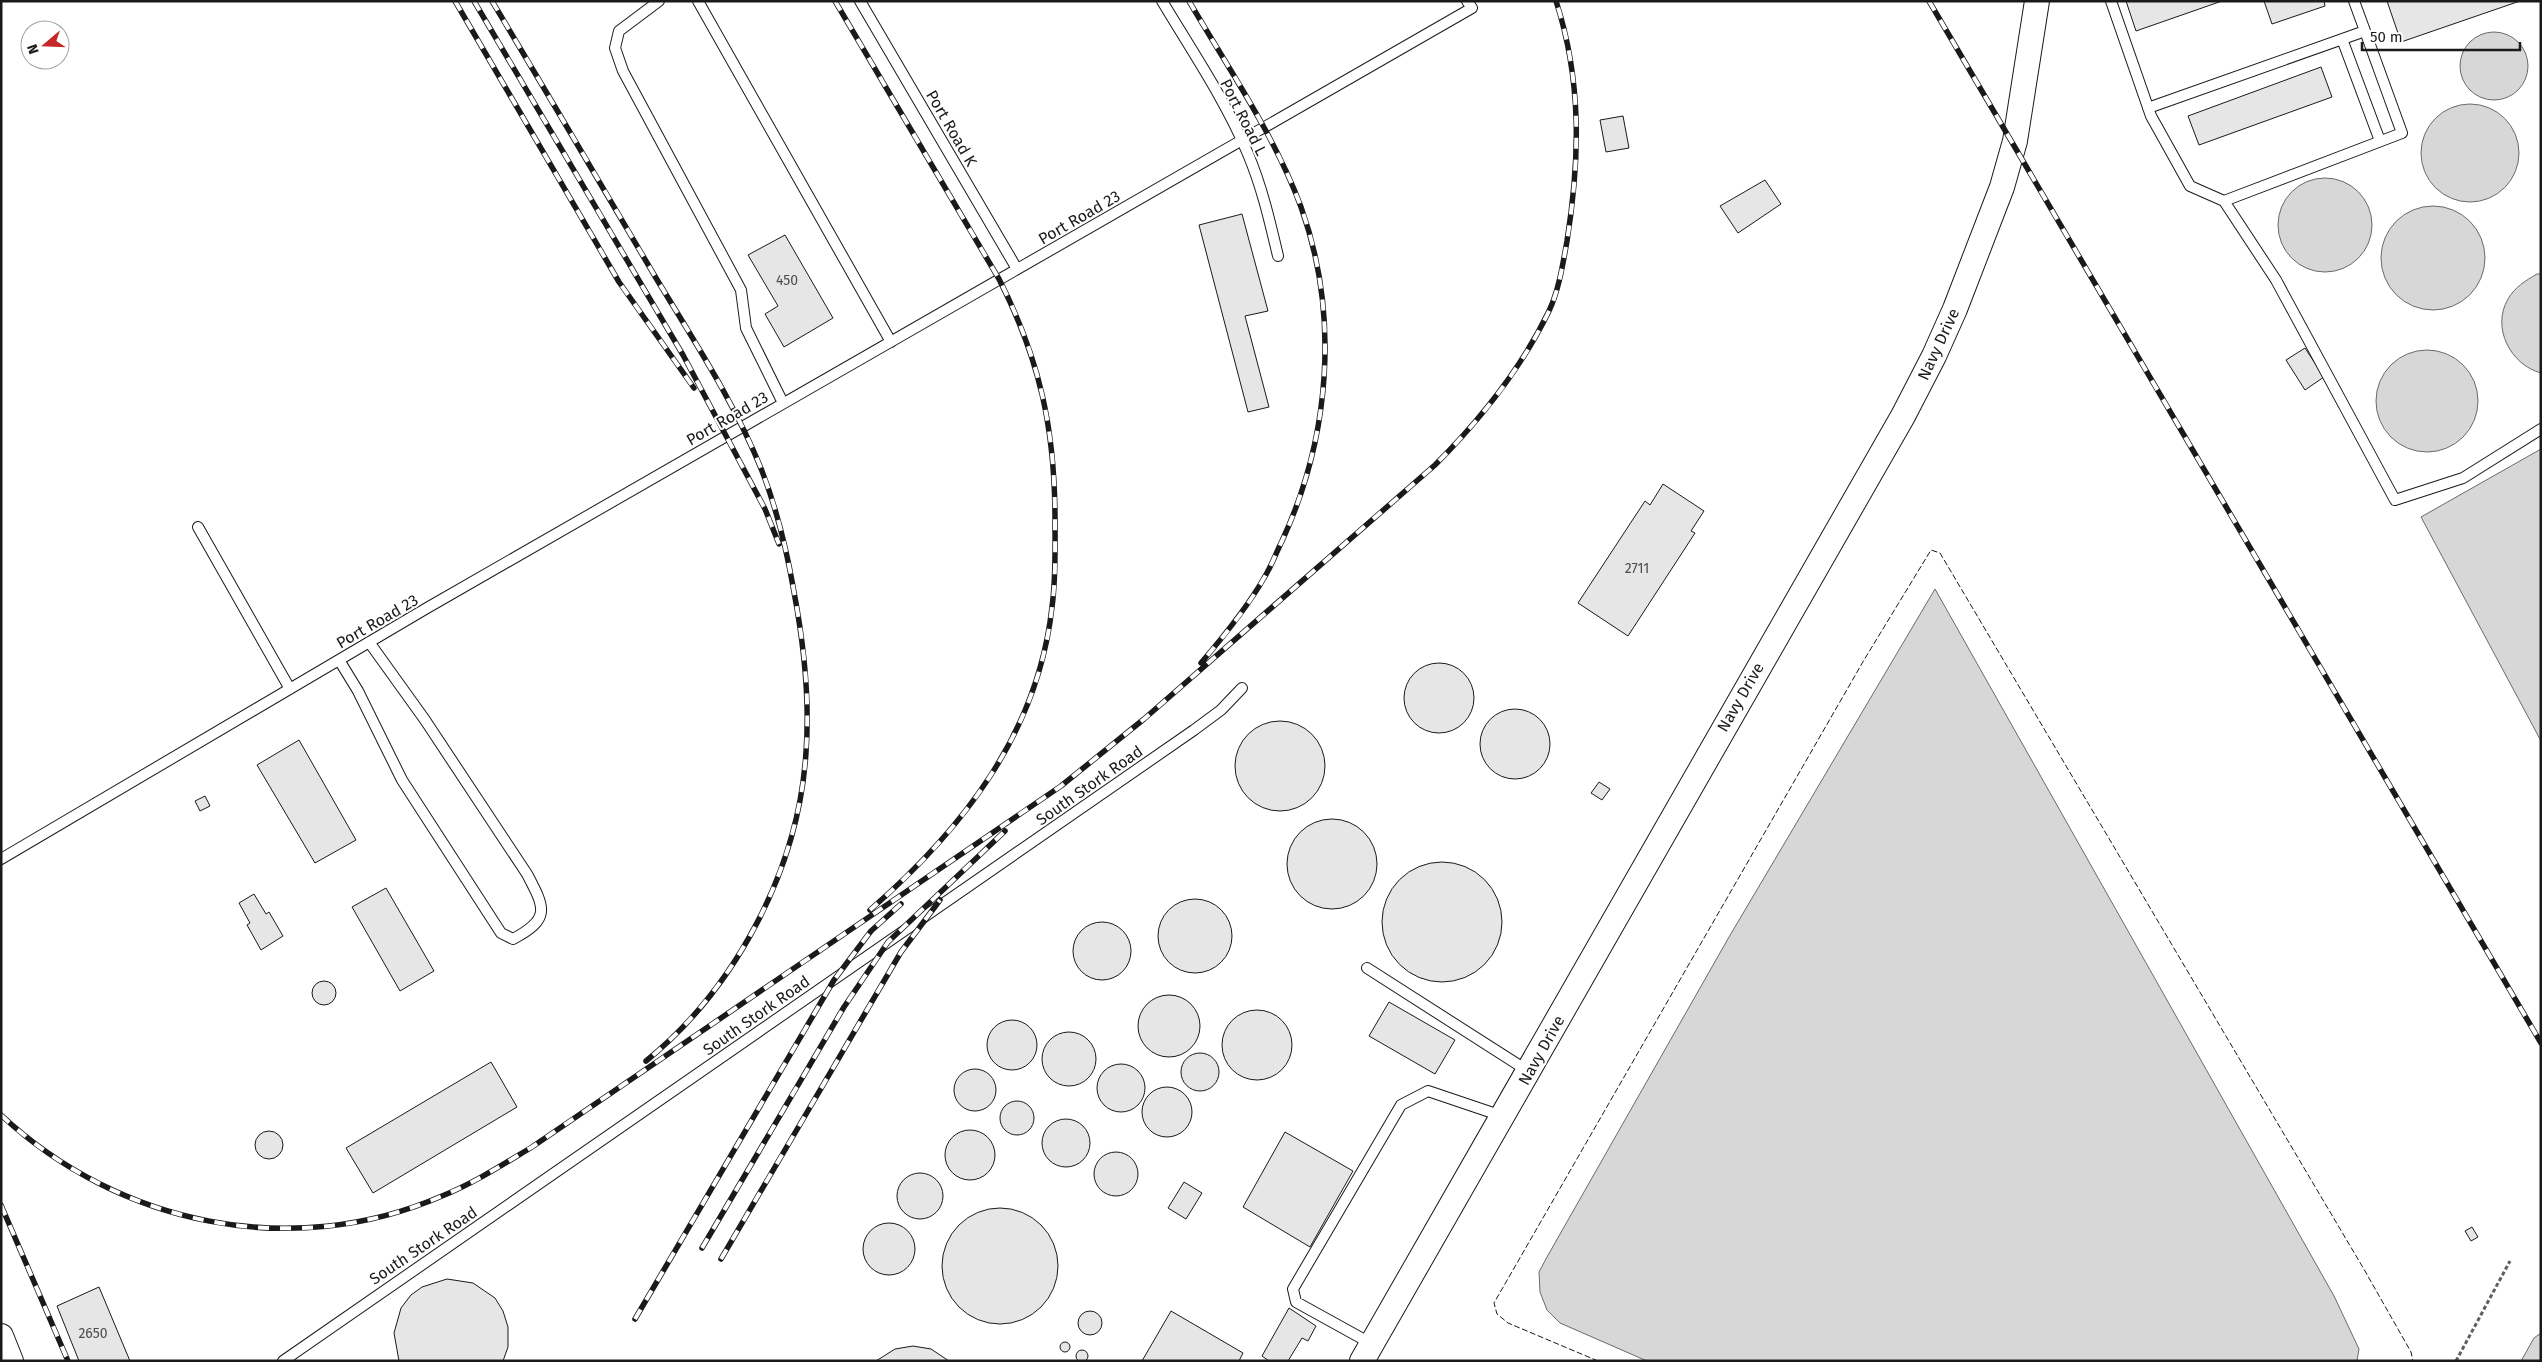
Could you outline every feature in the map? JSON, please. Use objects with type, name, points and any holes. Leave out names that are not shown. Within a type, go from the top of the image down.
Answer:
[{"type":"street","name":"Navy Drive","points":[[1367,1352],[1529,1071],[1779,628],[1903,416],[1934,356],[1986,228],[2012,150],[2037,1]]},
{"type":"street","points":[[1,1336],[11,1361]]},
{"type":"lane","points":[[659,1],[619,31],[615,48],[623,71],[741,290],[746,328],[783,403]]},
{"type":"lane","points":[[698,1],[890,342]]},
{"type":"lane","name":"Port Road K","points":[[860,1],[1018,269]]},
{"type":"lane","name":"Port Road L","points":[[1162,1],[1242,140],[1263,195],[1278,256]]},
{"type":"lane","points":[[2111,1],[2148,108],[2190,186],[2224,201],[2276,280],[2395,500],[2462,478],[2541,429]]},
{"type":"lane","points":[[2224,201],[2402,133],[2354,1]]},
{"type":"lane","name":"Port Road 23","points":[[1,859],[369,642],[1242,140],[1470,5]]},
{"type":"lane","points":[[2148,108],[2365,31]]},
{"type":"lane","points":[[2342,39],[2380,141]]},
{"type":"lane","points":[[198,527],[290,689]]},
{"type":"lane","points":[[339,660],[358,691],[402,780],[501,933],[513,939],[533,928],[542,914],[540,897],[527,874],[425,720],[369,642]]},
{"type":"lane","name":"South Stork Road","points":[[282,1361],[1194,730],[1221,710],[1242,688]]},
{"type":"lane","points":[[1367,968],[1529,1071]]},
{"type":"lane","points":[[1367,1352],[1296,1302],[1293,1289],[1401,1105],[1428,1091],[1503,1116]]},
{"type":"path","points":[[2456,1361],[2510,1261]]},
{"type":"shaded area","points":[[2494,32],[2507,35],[2518,42],[2525,53],[2528,66],[2525,79],[2518,90],[2507,97],[2494,100],[2481,97],[2470,90],[2463,79],[2460,66],[2463,53],[2470,42],[2481,35]]},
{"type":"shaded area","points":[[2470,104],[2489,108],[2505,118],[2515,134],[2519,153],[2515,172],[2505,188],[2489,198],[2470,202],[2451,198],[2435,188],[2425,172],[2421,153],[2425,134],[2435,118],[2451,108]]},
{"type":"shaded area","points":[[2325,178],[2343,181],[2358,192],[2369,207],[2372,225],[2369,243],[2358,258],[2343,269],[2325,272],[2307,269],[2292,258],[2281,243],[2278,225],[2281,207],[2292,192],[2307,181]]},
{"type":"shaded area","points":[[2433,206],[2453,210],[2462,215],[2476,229],[2481,238],[2485,258],[2481,278],[2476,287],[2462,301],[2453,306],[2433,310],[2413,306],[2404,301],[2390,287],[2385,278],[2381,258],[2385,238],[2390,229],[2404,215],[2413,210]]},
{"type":"shaded area","points":[[2537,274],[2541,274],[2541,373],[2530,369],[2513,354],[2503,333],[2502,322],[2503,310],[2508,299],[2514,291]]},
{"type":"shaded area","points":[[2427,350],[2437,351],[2456,358],[2470,372],[2477,391],[2477,411],[2470,430],[2456,444],[2437,451],[2427,452],[2417,451],[2398,444],[2384,430],[2377,411],[2376,401],[2377,391],[2384,372],[2398,358],[2417,351]]},
{"type":"shaded area","points":[[2541,449],[2541,741],[2421,517]]},
{"type":"shaded area","points":[[1935,589],[2334,1296],[2359,1349],[2357,1361],[1647,1361],[1560,1323],[1547,1310],[1540,1292],[1539,1272],[1547,1257],[1729,937]]},
{"type":"shaded area","points":[[2541,1333],[2541,1361],[2521,1361],[2534,1338]]},
{"type":"building","points":[[2126,1],[2222,1],[2136,31]]},
{"type":"building","points":[[2264,1],[2324,1],[2325,6],[2272,24]]},
{"type":"building","points":[[2387,1],[2520,1],[2401,42]]},
{"type":"building","points":[[2321,67],[2332,97],[2199,145],[2188,116]]},
{"type":"building","points":[[1623,116],[1629,148],[1606,152],[1600,120]]},
{"type":"building","points":[[1765,180],[1781,204],[1738,233],[1720,206]]},
{"type":"building","points":[[1242,214],[1268,311],[1245,316],[1269,407],[1248,412],[1199,225]]},
{"type":"building","points":[[785,235],[833,318],[784,347],[765,314],[778,306],[748,255]]},
{"type":"building","points":[[2305,348],[2324,377],[2305,390],[2286,360]]},
{"type":"building","points":[[1663,484],[1704,511],[1691,531],[1695,533],[1628,636],[1578,603],[1645,501],[1650,505]]},
{"type":"building","points":[[1439,663],[1452,666],[1464,673],[1471,685],[1474,698],[1471,711],[1464,723],[1452,730],[1439,733],[1426,730],[1414,723],[1407,711],[1404,698],[1407,685],[1414,673],[1426,666]]},
{"type":"building","points":[[1508,709],[1522,709],[1535,714],[1545,724],[1550,737],[1550,751],[1545,764],[1535,774],[1522,779],[1508,779],[1495,774],[1485,764],[1480,751],[1480,737],[1485,724],[1495,714]]},
{"type":"building","points":[[1280,721],[1297,725],[1312,734],[1321,749],[1325,766],[1321,783],[1312,798],[1297,807],[1280,811],[1263,807],[1248,798],[1239,783],[1235,766],[1239,749],[1248,734],[1263,725]]},
{"type":"building","points":[[299,740],[356,840],[315,863],[257,765]]},
{"type":"building","points":[[1599,782],[1610,789],[1602,800],[1591,793]]},
{"type":"building","points":[[205,796],[210,806],[200,811],[195,801]]},
{"type":"building","points":[[1332,819],[1349,823],[1364,832],[1373,847],[1377,864],[1373,881],[1364,896],[1349,905],[1332,909],[1315,905],[1300,896],[1291,881],[1287,864],[1291,847],[1300,832],[1315,823]]},
{"type":"building","points":[[1442,862],[1465,866],[1485,879],[1498,899],[1502,922],[1498,945],[1485,965],[1465,978],[1442,982],[1419,978],[1399,965],[1386,945],[1382,922],[1386,899],[1399,879],[1419,866]]},
{"type":"building","points":[[386,888],[434,971],[400,991],[352,907]]},
{"type":"building","points":[[254,894],[266,914],[269,912],[283,936],[261,950],[247,925],[250,923],[239,903]]},
{"type":"building","points":[[1195,899],[1216,905],[1226,915],[1232,936],[1226,957],[1216,967],[1195,973],[1174,967],[1164,957],[1158,936],[1164,915],[1174,905]]},
{"type":"building","points":[[1096,922],[1108,922],[1123,930],[1131,945],[1131,957],[1123,972],[1108,980],[1096,980],[1081,972],[1073,957],[1073,945],[1081,930]]},
{"type":"building","points":[[324,981],[333,984],[336,993],[333,1002],[324,1005],[315,1002],[312,993],[315,984]]},
{"type":"building","points":[[1169,995],[1181,997],[1191,1004],[1198,1014],[1200,1026],[1198,1038],[1191,1048],[1181,1055],[1169,1057],[1157,1055],[1147,1048],[1140,1038],[1138,1026],[1140,1014],[1147,1004],[1157,997]]},
{"type":"building","points":[[1389,1002],[1455,1040],[1435,1074],[1369,1036]]},
{"type":"building","points":[[1264,1010],[1277,1016],[1286,1025],[1290,1031],[1292,1045],[1290,1059],[1282,1070],[1271,1078],[1250,1080],[1243,1078],[1232,1070],[1224,1059],[1222,1038],[1224,1031],[1232,1020],[1243,1012]]},
{"type":"building","points":[[1007,1020],[1017,1020],[1030,1027],[1037,1040],[1037,1050],[1030,1063],[1017,1070],[1007,1070],[998,1066],[991,1059],[987,1050],[987,1040],[991,1031],[998,1024]]},
{"type":"building","points":[[1069,1032],[1088,1040],[1096,1059],[1088,1078],[1069,1086],[1050,1078],[1042,1059],[1050,1040]]},
{"type":"building","points":[[1200,1053],[1213,1059],[1219,1072],[1213,1085],[1200,1091],[1187,1085],[1181,1072],[1187,1059]]},
{"type":"building","points":[[491,1062],[517,1107],[373,1193],[346,1148]]},
{"type":"building","points":[[1121,1064],[1130,1066],[1138,1071],[1143,1079],[1145,1088],[1143,1097],[1138,1105],[1130,1110],[1121,1112],[1112,1110],[1104,1105],[1099,1097],[1097,1088],[1099,1079],[1104,1071],[1112,1066]]},
{"type":"building","points":[[979,1069],[987,1072],[993,1078],[996,1090],[993,1102],[987,1108],[971,1111],[963,1108],[957,1102],[954,1086],[957,1078],[963,1072]]},
{"type":"building","points":[[1167,1087],[1177,1089],[1185,1094],[1190,1102],[1192,1112],[1190,1122],[1185,1130],[1177,1135],[1167,1137],[1157,1135],[1149,1130],[1144,1122],[1142,1112],[1144,1102],[1149,1094],[1157,1089]]},
{"type":"building","points":[[1017,1101],[1029,1106],[1034,1118],[1029,1130],[1017,1135],[1005,1130],[1000,1118],[1005,1106]]},
{"type":"building","points":[[1061,1119],[1071,1119],[1080,1123],[1086,1129],[1090,1143],[1086,1157],[1080,1163],[1071,1167],[1061,1167],[1052,1163],[1046,1157],[1042,1148],[1042,1138],[1046,1129],[1052,1123]]},
{"type":"building","points":[[965,1130],[975,1130],[988,1137],[995,1150],[995,1160],[988,1173],[975,1180],[965,1180],[956,1176],[949,1169],[945,1160],[945,1150],[949,1141],[956,1134]]},
{"type":"building","points":[[269,1131],[279,1135],[283,1145],[279,1155],[269,1159],[259,1155],[255,1145],[259,1135]]},
{"type":"building","points":[[1285,1132],[1353,1171],[1310,1247],[1243,1207]]},
{"type":"building","points":[[1116,1152],[1128,1156],[1134,1162],[1138,1174],[1134,1186],[1128,1192],[1116,1196],[1104,1192],[1098,1186],[1094,1174],[1098,1162],[1104,1156]]},
{"type":"building","points":[[920,1173],[933,1177],[939,1183],[943,1196],[939,1209],[933,1215],[920,1219],[907,1215],[901,1209],[897,1196],[901,1183],[907,1177]]},
{"type":"building","points":[[1184,1182],[1202,1193],[1186,1219],[1168,1208]]},
{"type":"building","points":[[1000,1208],[1022,1212],[1041,1225],[1054,1244],[1058,1266],[1054,1288],[1041,1307],[1022,1320],[1000,1324],[978,1320],[959,1307],[946,1288],[942,1266],[946,1244],[959,1225],[978,1212]]},
{"type":"building","points":[[884,1223],[894,1223],[908,1230],[915,1244],[915,1254],[908,1268],[894,1275],[884,1275],[874,1271],[867,1264],[863,1254],[863,1244],[867,1234],[874,1227]]},
{"type":"building","points":[[2472,1227],[2478,1237],[2471,1241],[2465,1231]]},
{"type":"building","points":[[447,1279],[473,1283],[495,1298],[503,1311],[508,1327],[508,1347],[503,1361],[399,1361],[394,1333],[401,1308],[411,1295],[422,1287]]},
{"type":"building","points":[[99,1287],[130,1361],[79,1361],[57,1306]]},
{"type":"building","points":[[1289,1308],[1316,1326],[1308,1341],[1302,1338],[1288,1361],[1269,1361],[1262,1356]]},
{"type":"building","points":[[1090,1311],[1099,1314],[1102,1323],[1099,1332],[1090,1335],[1081,1332],[1078,1323],[1081,1314]]},
{"type":"building","points":[[1171,1311],[1243,1353],[1239,1361],[1142,1361]]},
{"type":"building","points":[[1063,1342],[1067,1342],[1070,1347],[1069,1351],[1063,1352],[1060,1349],[1060,1345]]},
{"type":"building","points":[[913,1346],[931,1349],[949,1361],[876,1361],[895,1349]]},
{"type":"building","points":[[1080,1350],[1084,1350],[1088,1356],[1084,1362],[1080,1362],[1076,1358],[1076,1354]]},
{"type":"railway","points":[[455,1],[619,282],[694,388]]},
{"type":"railway","points":[[474,1],[683,355],[765,509],[779,544]]},
{"type":"railway","points":[[492,1],[699,349],[739,421],[762,471],[777,516],[788,561],[801,632],[807,692],[806,752],[801,796],[791,839],[776,881],[757,923],[734,962],[708,998],[678,1032],[646,1061]]},
{"type":"railway","points":[[835,1],[999,279],[1013,309],[1035,367],[1042,396],[1052,455],[1054,487],[1055,574],[1052,607],[1044,653],[1031,696],[1013,737],[991,775],[965,812],[936,846],[870,910]]},
{"type":"railway","points":[[1189,1],[1250,102],[1278,153],[1290,180],[1301,207],[1313,248],[1321,291],[1325,333],[1324,376],[1319,418],[1311,460],[1298,501],[1267,574],[1235,622],[1201,663]]},
{"type":"railway","points":[[1,1115],[48,1153],[99,1183],[153,1206],[210,1221],[268,1228],[326,1226],[385,1216],[454,1191],[532,1147],[1061,786],[1144,719],[1435,465],[1484,411],[1526,353],[1549,311],[1558,285],[1567,241],[1574,180],[1576,150],[1574,90],[1571,61],[1556,1]]},
{"type":"railway","points":[[1929,1],[2541,1043]]},
{"type":"railway","points":[[702,1248],[844,1007],[888,942],[1005,831]]},
{"type":"railway","points":[[721,1259],[901,952],[940,900]]},
{"type":"railway","points":[[635,1319],[834,980],[871,931],[901,904]]},
{"type":"railway","points":[[1,1205],[68,1361]]},
{"type":"fence","points":[[1598,1361],[1508,1323],[1497,1314],[1494,1303],[1864,660],[1931,550],[1940,553],[2365,1271],[2411,1352],[2413,1361]]}]
